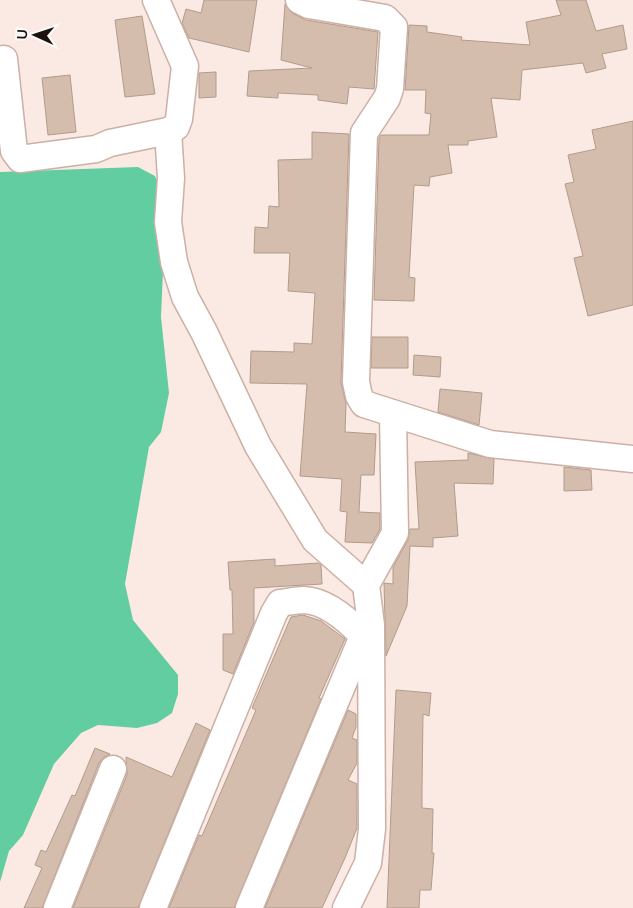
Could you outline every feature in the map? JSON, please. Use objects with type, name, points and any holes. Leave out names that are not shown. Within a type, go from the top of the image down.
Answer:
[{"type":"street","points":[[4,59],[14,151],[20,159],[96,149],[110,143],[176,128],[179,119],[185,66],[156,0]]},
{"type":"street","points":[[299,0],[308,5],[386,18],[394,27],[390,89],[387,98],[364,133],[356,382],[359,396],[364,404],[490,444],[633,459]]},
{"type":"street","points":[[168,131],[171,178],[168,222],[174,262],[185,297],[258,446],[315,540],[366,585]]},
{"type":"street","points":[[366,908],[372,830],[366,585],[395,533],[393,414]]},
{"type":"street","points":[[152,908],[274,613],[280,603],[304,600],[324,605],[353,626],[367,630]]},
{"type":"street","points":[[249,908],[367,630]]},
{"type":"street","points":[[57,908],[113,769]]},
{"type":"street","points":[[346,908],[368,863]]},
{"type":"green space","points":[[138,167],[155,176],[166,202],[161,317],[169,393],[161,432],[149,447],[125,584],[133,620],[178,675],[178,694],[172,713],[157,723],[137,728],[98,725],[81,733],[54,764],[23,835],[9,851],[0,882],[0,172]]},
{"type":"building","points":[[204,0],[257,0],[249,52],[189,38],[182,23],[186,9],[201,13]]},
{"type":"building","points":[[556,0],[586,0],[596,31],[623,25],[627,49],[602,54],[606,68],[586,73],[583,63],[522,70],[520,100],[491,98],[497,137],[468,141],[468,145],[448,145],[452,173],[430,177],[429,186],[414,185],[409,277],[415,278],[414,301],[374,300],[379,138],[381,135],[429,135],[431,114],[425,113],[426,90],[405,90],[409,25],[427,26],[427,32],[462,37],[461,40],[530,45],[526,22],[561,15]]},
{"type":"building","points":[[285,4],[292,13],[306,20],[378,32],[374,89],[349,87],[347,104],[318,100],[318,95],[278,93],[278,98],[247,96],[249,71],[312,68],[281,60]]},
{"type":"building","points":[[142,16],[155,94],[125,97],[115,20]]},
{"type":"building","points":[[216,72],[216,97],[199,98],[199,73]]},
{"type":"building","points":[[70,75],[76,132],[48,135],[42,78]]},
{"type":"building","points":[[633,121],[633,305],[588,316],[574,258],[583,256],[565,184],[574,182],[568,155],[596,149],[592,130]]},
{"type":"building","points":[[312,132],[349,134],[341,382],[346,404],[345,432],[376,434],[374,475],[361,475],[359,512],[380,513],[380,529],[372,543],[345,542],[347,512],[340,511],[342,479],[300,476],[307,384],[250,383],[251,351],[294,352],[294,343],[312,344],[315,293],[288,291],[290,253],[254,253],[255,227],[268,228],[269,206],[279,207],[278,160],[312,159]]},
{"type":"building","points":[[372,337],[408,337],[408,368],[371,368]]},
{"type":"building","points":[[414,355],[441,357],[440,377],[413,375]]},
{"type":"building","points":[[440,389],[482,393],[479,425],[438,412]]},
{"type":"building","points":[[468,453],[494,459],[493,484],[454,483],[458,536],[433,538],[433,547],[410,546],[407,606],[386,656],[384,583],[393,584],[393,567],[408,540],[410,529],[419,529],[415,462],[468,460]]},
{"type":"building","points":[[564,467],[591,470],[592,490],[564,491]]},
{"type":"building","points":[[275,559],[275,566],[318,563],[321,565],[322,584],[254,588],[254,622],[233,674],[223,670],[223,634],[233,634],[232,590],[230,590],[228,562]]},
{"type":"building","points":[[303,615],[321,621],[345,639],[319,698],[321,699],[234,908],[169,908],[199,835],[202,836],[256,710],[252,708],[291,617]]},
{"type":"building","points":[[396,690],[431,693],[429,716],[423,714],[422,808],[433,809],[432,853],[434,853],[431,890],[420,890],[419,908],[387,908]]},
{"type":"building","points":[[348,710],[356,714],[356,727],[352,738],[357,740],[357,763],[348,780],[357,784],[357,828],[345,858],[322,908],[265,908]]},
{"type":"building","points":[[196,723],[210,730],[138,908],[73,908],[127,775],[126,757],[172,777]]},
{"type":"building","points":[[95,748],[110,754],[99,763],[42,908],[24,908],[42,868],[35,865],[41,850],[46,852],[72,795],[75,796]]}]
